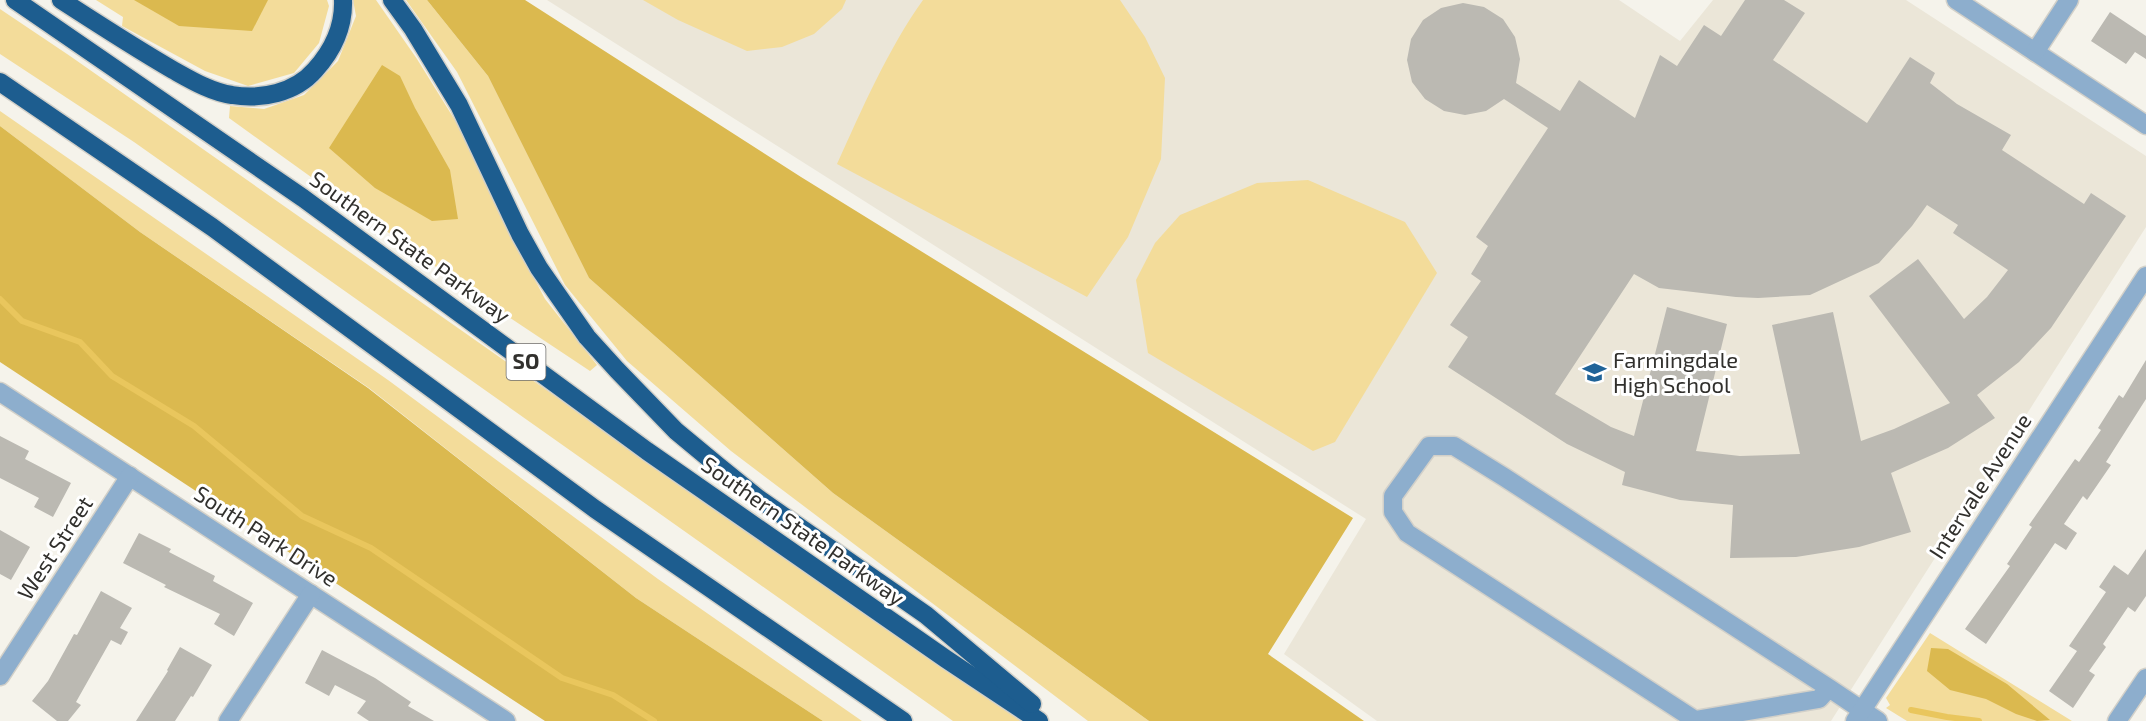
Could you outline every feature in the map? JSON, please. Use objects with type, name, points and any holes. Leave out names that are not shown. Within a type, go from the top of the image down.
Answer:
[{"type":"highway","name":"Southern State Parkway","points":[[15,0],[303,198],[647,451],[1039,721]]},
{"type":"highway","points":[[61,0],[121,39],[198,83],[231,95],[247,96],[276,94],[313,73],[331,50],[338,36],[343,0]]},
{"type":"highway","points":[[392,0],[459,105],[520,234],[539,268],[587,337],[624,378],[676,431],[759,499],[926,615],[1051,721]]},
{"type":"highway","points":[[0,82],[212,227],[595,509],[903,721]]},
{"type":"street","points":[[1956,0],[2146,125]]},
{"type":"street","points":[[2035,52],[2069,0]]},
{"type":"street","name":"Intervale Avenue","points":[[1858,716],[2146,276]]},
{"type":"street","name":"South Park Drive","points":[[0,392],[506,721]]},
{"type":"street","points":[[1829,688],[1819,699],[1695,720],[1407,533],[1393,512],[1393,496],[1429,446],[1454,446],[1829,688],[1858,716],[1878,721]]},
{"type":"street","name":"West Street","points":[[0,676],[130,476]]},
{"type":"street","points":[[228,721],[310,594]]},
{"type":"street","points":[[2117,721],[2146,678]]},
{"type":"shaded area","points":[[96,0],[327,0],[329,6],[319,43],[294,73],[248,86],[205,71],[122,26],[123,17]]},
{"type":"shaded area","points":[[134,0],[268,0],[252,31],[179,26]]},
{"type":"shaded area","points":[[353,0],[376,0],[417,59],[466,138],[504,221],[545,299],[597,365],[590,371],[471,292],[229,118],[230,106],[264,109],[304,95],[338,61],[356,16]]},
{"type":"shaded area","points":[[406,0],[427,0],[488,76],[589,278],[833,493],[1149,721],[1088,721],[731,451],[627,361],[565,285],[457,72]]},
{"type":"shaded area","points":[[427,0],[525,0],[801,177],[1353,518],[1268,654],[1364,721],[1149,721],[833,493],[589,278],[488,76]]},
{"type":"shaded area","name":"Farmingdale High School","points":[[547,0],[1619,0],[1680,41],[1713,0],[1906,0],[2146,156],[2146,227],[1831,721],[1377,721],[1284,654],[1366,519]]},
{"type":"shaded area","points":[[643,0],[846,0],[842,9],[814,34],[782,47],[747,51],[678,20]]},
{"type":"shaded area","points":[[923,0],[1120,0],[1145,37],[1165,78],[1161,159],[1128,237],[1087,297],[837,164],[887,59]]},
{"type":"shaded area","points":[[0,9],[956,677],[1023,721],[953,721],[134,142],[0,54]]},
{"type":"shaded area","points":[[382,65],[400,76],[450,170],[458,219],[432,221],[375,188],[329,148]]},
{"type":"shaded area","points":[[0,111],[388,380],[658,579],[862,721],[823,721],[636,598],[369,388],[140,232],[0,126]]},
{"type":"shaded area","points":[[0,126],[140,232],[368,388],[636,598],[823,721],[545,721],[0,362]]},
{"type":"shaded area","points":[[1308,180],[1405,222],[1437,273],[1335,442],[1313,451],[1148,353],[1136,280],[1155,243],[1180,215],[1257,183]]},
{"type":"shaded area","points":[[1930,633],[2072,721],[1907,721],[1886,708],[1890,705],[1886,698]]},
{"type":"shaded area","points":[[1931,648],[1948,649],[2007,684],[2050,720],[2037,721],[2016,714],[1986,699],[1950,690],[1927,671]]},
{"type":"building","points":[[1745,0],[1784,0],[1805,13],[1773,60],[1867,123],[1910,57],[1935,73],[1930,83],[1957,104],[2011,135],[2002,150],[2084,204],[2091,193],[2126,216],[2051,328],[2019,362],[1977,395],[1995,418],[1948,448],[1891,473],[1911,532],[1859,547],[1796,557],[1730,558],[1733,505],[1680,500],[1622,485],[1625,472],[1567,444],[1448,367],[1468,337],[1450,325],[1481,281],[1471,274],[1488,246],[1476,237],[1548,128],[1504,99],[1486,111],[1465,115],[1444,111],[1425,99],[1412,82],[1407,60],[1411,39],[1423,20],[1441,8],[1463,3],[1484,7],[1503,19],[1515,37],[1520,59],[1516,83],[1560,111],[1579,80],[1635,118],[1660,55],[1677,66],[1704,25],[1721,36]],"holes":[[[1927,205],[1958,225],[1953,233],[2008,270],[1987,297],[1964,319],[1918,259],[1869,296],[1950,403],[1894,429],[1861,441],[1833,312],[1772,325],[1800,454],[1740,456],[1696,451],[1727,324],[1667,307],[1634,436],[1611,427],[1555,394],[1634,274],[1659,288],[1736,297],[1810,295],[1879,263],[1912,226]]]},
{"type":"building","points":[[2110,12],[2146,36],[2146,59],[2135,52],[2126,64],[2091,41]]},
{"type":"building","points":[[2146,360],[2146,399],[2106,462],[2111,465],[2087,500],[2083,496],[2064,524],[2077,533],[2066,550],[2055,543],[1986,644],[1965,629],[2010,566],[2007,564],[2032,527],[2029,525],[2075,459],[2079,462],[2101,430],[2098,428],[2119,395],[2123,398]]},
{"type":"building","points":[[0,436],[29,451],[25,459],[71,483],[53,517],[34,507],[39,498],[0,478]]},
{"type":"building","points":[[0,530],[30,547],[11,580],[0,574]]},
{"type":"building","points":[[139,533],[171,549],[169,552],[215,576],[213,581],[253,603],[234,636],[214,624],[220,614],[164,587],[166,585],[123,563]]},
{"type":"building","points":[[2146,549],[2146,596],[2135,612],[2128,607],[2103,644],[2106,647],[2089,671],[2095,675],[2073,708],[2049,691],[2077,651],[2069,646],[2106,592],[2099,587],[2114,565],[2128,575]]},
{"type":"building","points":[[101,591],[132,608],[120,628],[128,632],[121,645],[111,640],[76,702],[81,705],[68,721],[57,721],[32,701],[48,681],[74,634],[77,635]]},
{"type":"building","points":[[180,647],[212,665],[193,697],[191,696],[175,721],[136,721],[168,671]]},
{"type":"building","points":[[322,650],[375,678],[411,702],[408,706],[434,721],[369,721],[357,713],[366,701],[335,685],[329,696],[305,683]]},
{"type":"waterway","points":[[0,299],[22,321],[80,342],[112,376],[194,426],[302,516],[371,548],[562,678],[613,695],[654,721]]},
{"type":"waterway","points":[[1911,710],[1979,721]]},
{"type":"place","name":"Farmingdale High School","points":[[1595,373]]}]
